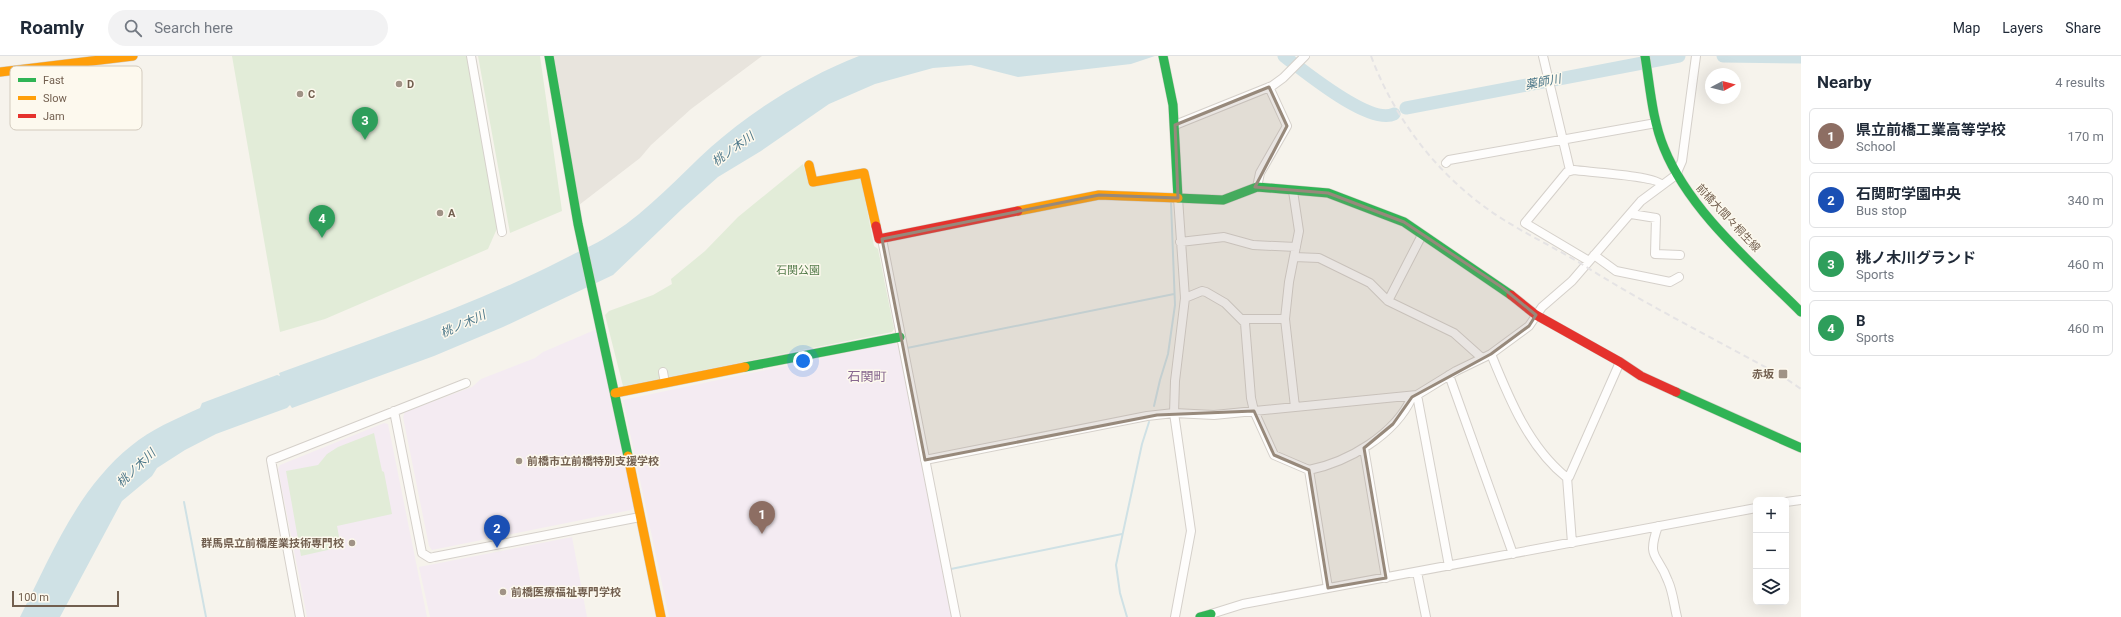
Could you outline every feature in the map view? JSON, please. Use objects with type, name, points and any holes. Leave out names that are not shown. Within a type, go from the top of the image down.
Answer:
[{"type":"street","points":[[39,66],[91,58],[133,56]]},
{"type":"street","points":[[471,56],[502,232]]},
{"type":"street","points":[[549,56],[580,231],[661,617]]},
{"type":"street","points":[[1163,56],[1168,76],[1175,125],[1180,242],[1185,298],[1175,381],[1174,413],[1191,531],[1175,617]]},
{"type":"street","points":[[1542,56],[1570,170]]},
{"type":"street","name":"前橋大間々桐生線","points":[[1645,56],[1656,123],[1664,148],[1676,175],[1692,199],[1801,312]]},
{"type":"street","points":[[1185,298],[1202,291],[1206,292],[1225,302],[1245,323],[1251,398],[1254,411],[1274,456],[1308,470],[1343,458],[1364,448],[1393,424],[1414,396],[1449,375],[1491,354],[1529,326],[1536,315],[1591,258],[1641,201],[1676,175],[1682,161],[1696,56]]},
{"type":"street","points":[[1175,125],[1269,87],[1283,78],[1303,58]]},
{"type":"street","points":[[0,72],[10,70]]},
{"type":"street","points":[[1257,187],[1260,173],[1287,126],[1269,87]]},
{"type":"street","points":[[1446,163],[1449,160],[1656,123]]},
{"type":"street","points":[[809,165],[813,182],[864,173],[878,238],[882,239],[1099,195],[1223,200],[1257,187],[1328,193],[1404,222],[1503,288],[1536,315],[1620,362],[1641,376],[1801,448]]},
{"type":"street","points":[[1570,170],[1643,178],[1658,181],[1662,185]]},
{"type":"street","points":[[1570,170],[1525,223],[1616,271],[1670,282],[1680,277]]},
{"type":"street","points":[[1293,191],[1299,231],[1285,319],[1295,407]]},
{"type":"street","points":[[1631,214],[1656,218],[1655,254],[1680,255]]},
{"type":"street","points":[[1388,301],[1422,235]]},
{"type":"street","points":[[1180,242],[1224,237],[1253,245],[1296,247]]},
{"type":"street","points":[[882,239],[956,617]]},
{"type":"street","points":[[1294,257],[1319,258],[1370,283],[1388,301],[1454,333],[1482,358]]},
{"type":"street","points":[[1242,319],[1285,319]]},
{"type":"street","points":[[615,393],[900,337]]},
{"type":"street","points":[[1491,354],[1511,403],[1527,429],[1550,464],[1567,477]]},
{"type":"street","points":[[1572,542],[1567,477],[1620,362]]},
{"type":"street","points":[[663,372],[665,383]]},
{"type":"street","points":[[1449,375],[1513,554]]},
{"type":"street","points":[[300,617],[271,460],[466,383]]},
{"type":"street","points":[[925,460],[1147,416],[1174,413],[1214,414],[1414,396]]},
{"type":"street","points":[[1414,396],[1449,566]]},
{"type":"street","points":[[394,411],[422,553],[424,556],[434,557],[640,517]]},
{"type":"street","points":[[1364,448],[1386,578]]},
{"type":"street","points":[[1308,470],[1328,588]]},
{"type":"street","points":[[1789,502],[1801,500]]},
{"type":"street","points":[[1200,617],[1243,604],[1753,509]]},
{"type":"street","points":[[1658,526],[1652,544],[1653,554],[1668,580],[1677,617]]},
{"type":"street","points":[[1417,572],[1426,617]]},
{"type":"highlighted area","points":[[1269,87],[1287,126],[1255,187],[1328,193],[1404,222],[1503,288],[1536,315],[1529,326],[1491,354],[1412,397],[1393,424],[1364,448],[1386,578],[1328,588],[1309,470],[1274,455],[1254,411],[1157,415],[925,460],[882,239],[1099,195],[1178,198],[1175,125]]},
{"type":"shaded area","points":[[554,56],[762,56],[691,109],[651,145],[640,158],[579,205]]},
{"type":"shaded area","name":"前橋市立前橋特別支援学校","points":[[597,329],[636,506],[631,510],[432,550],[429,546],[403,417],[405,412],[472,387],[481,379],[535,358],[543,352]]},
{"type":"shaded area","points":[[894,343],[898,345],[952,617],[669,617],[623,400]]},
{"type":"shaded area","name":"群馬県立前橋産業技術専門校","points":[[384,423],[388,424],[427,617],[307,617],[278,469],[280,465]]},
{"type":"shaded area","name":"前橋医療福祉専門学校","points":[[572,537],[587,617],[430,617],[419,567]]},
{"type":"green space","points":[[232,56],[470,56],[499,224],[488,249],[325,319],[280,332]]},
{"type":"green space","points":[[478,56],[540,56],[562,211],[510,233]]},
{"type":"green space","name":"石関公園","points":[[803,164],[809,186],[859,177],[861,179],[874,246],[878,249],[894,329],[892,332],[623,386],[605,315],[609,311],[653,295],[672,284],[671,279],[705,251],[738,217]]},
{"type":"green space","points":[[374,433],[382,471],[384,472],[392,514],[337,526],[341,547],[301,556],[286,471],[318,465],[327,454],[338,447]]},
{"type":"water","name":"桃ノ木川","points":[[859,56],[1155,56],[1131,64],[1018,77],[971,65],[933,68],[875,84],[829,104],[761,151],[718,177],[613,275],[503,327],[434,356],[292,408],[290,405],[287,408],[216,434],[185,450],[157,468],[152,476],[122,501],[60,617],[20,617],[54,548],[80,503],[112,463],[147,434],[200,408],[202,403],[277,375],[280,376],[279,373],[458,307],[528,277],[594,244],[613,233],[639,214],[727,133],[763,107],[820,73]]},
{"type":"waterway","name":"薬師川","points":[[1284,56],[1321,84],[1354,105],[1383,116],[1394,114]]},
{"type":"waterway","name":"薬師川","points":[[1406,108],[1679,56]]},
{"type":"waterway","name":"薬師川","points":[[1723,56],[1801,57]]},
{"type":"waterway","points":[[1154,406],[1168,354],[1175,305],[1171,203]]},
{"type":"waterway","points":[[907,348],[1174,294]]},
{"type":"waterway","points":[[1127,617],[1120,593],[1116,565],[1142,444],[1149,422]]},
{"type":"waterway","points":[[184,502],[206,617]]},
{"type":"waterway","points":[[951,569],[1122,534]]},
{"type":"railway","points":[[1371,56],[1381,81],[1394,105],[1424,149],[1461,188],[1482,205],[1513,226],[1571,257],[1630,293],[1785,378],[1801,389]]},
{"type":"traffic: fast","points":[[549,56],[578,224],[628,456]]},
{"type":"traffic: fast","points":[[1163,56],[1173,105],[1178,198]]},
{"type":"traffic: fast","points":[[1645,56],[1657,126],[1664,148],[1675,171],[1690,194],[1724,236],[1801,312]]},
{"type":"traffic: fast","points":[[1178,198],[1223,200],[1257,187],[1328,193],[1404,222],[1511,295]]},
{"type":"traffic: fast","points":[[745,367],[900,337]]},
{"type":"traffic: fast","points":[[1676,392],[1801,448]]},
{"type":"traffic: fast","points":[[1200,617],[1211,614]]},
{"type":"traffic: slow","points":[[50,66],[133,56]]},
{"type":"traffic: slow","points":[[0,72],[10,71]]},
{"type":"traffic: slow","points":[[809,165],[813,182],[864,173],[876,226]]},
{"type":"traffic: slow","points":[[1018,211],[1099,195],[1178,198]]},
{"type":"traffic: slow","points":[[615,393],[745,367]]},
{"type":"traffic: slow","points":[[628,456],[661,617]]},
{"type":"traffic: jam","points":[[876,226],[879,239],[1018,211]]},
{"type":"traffic: jam","points":[[1511,295],[1536,315],[1620,362],[1641,376],[1676,392]]},
{"type":"place","name":"D","points":[[399,84]]},
{"type":"place","name":"C","points":[[300,94]]},
{"type":"place","name":"桃ノ木川グランド","points":[[365,140]]},
{"type":"place","name":"A","points":[[440,213]]},
{"type":"place","name":"B","points":[[322,238]]},
{"type":"place","name":"赤坂","points":[[1783,374]]},
{"type":"place","name":"前橋市立前橋特別支援学校","points":[[519,461]]},
{"type":"place","name":"県立前橋工業高等学校","points":[[762,534]]},
{"type":"place","name":"群馬県立前橋産業技術専門校","points":[[352,543]]},
{"type":"place","name":"石関町学園中央","points":[[497,548]]},
{"type":"place","name":"前橋医療福祉専門学校","points":[[503,592]]},
{"type":"district","name":"石関町","points":[[867,376]]}]
